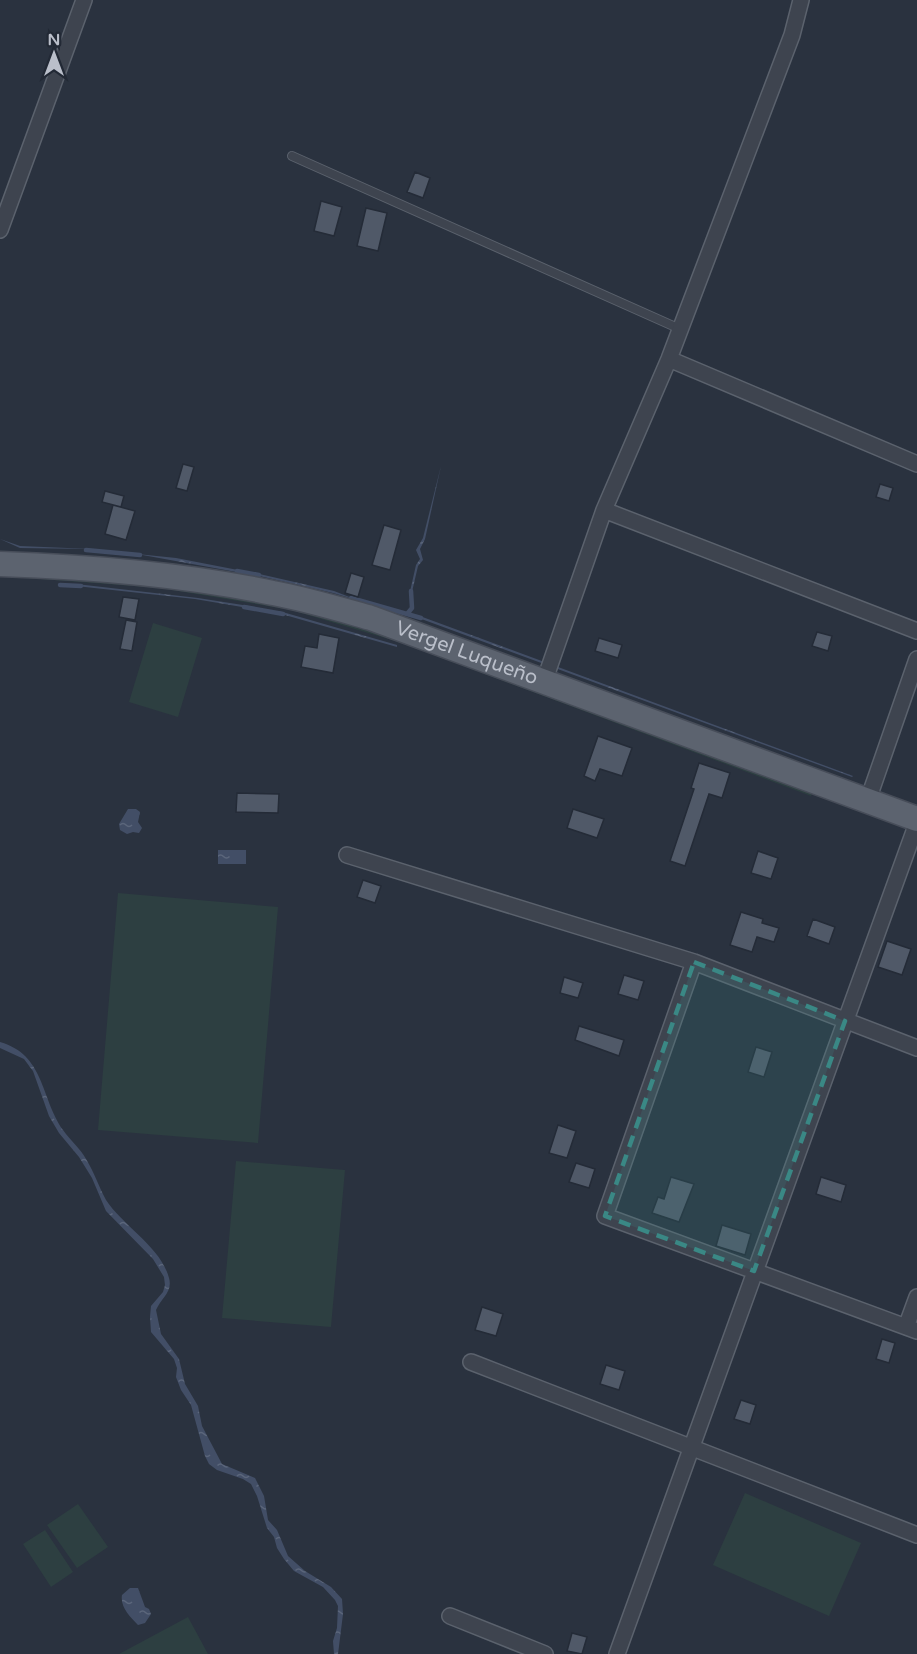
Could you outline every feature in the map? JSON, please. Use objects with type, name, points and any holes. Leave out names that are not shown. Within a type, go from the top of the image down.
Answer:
[{"type":"main road","name":"Vergel Luqueño","points":[[0,564],[108,569],[177,577],[275,593],[371,618],[548,671],[917,821]]},
{"type":"street","points":[[0,230],[5,196],[84,0]]},
{"type":"street","points":[[548,671],[604,510],[669,359],[792,34],[801,0]]},
{"type":"street","points":[[669,359],[917,464]]},
{"type":"street","points":[[604,510],[917,631]]},
{"type":"street","points":[[867,800],[917,659]]},
{"type":"street","points":[[617,1654],[917,821]]},
{"type":"street","points":[[347,855],[694,962],[917,1048]]},
{"type":"street","points":[[694,962],[605,1216],[911,1329],[917,1296]]},
{"type":"street","points":[[471,1362],[917,1536]]},
{"type":"street","points":[[450,1616],[545,1654]]},
{"type":"lane","points":[[292,156],[680,329]]},
{"type":"highlighted area","points":[[694,962],[845,1021],[754,1271],[605,1216]]},
{"type":"shaded area","points":[[0,574],[160,585],[291,608],[403,640],[812,793],[811,796],[402,643],[291,610],[160,588],[0,576]]},
{"type":"shaded area","points":[[153,623],[202,638],[178,717],[129,702]]},
{"type":"shaded area","points":[[118,893],[278,907],[258,1143],[98,1130]]},
{"type":"shaded area","points":[[236,1161],[345,1170],[331,1327],[222,1318]]},
{"type":"shaded area","points":[[745,1493],[861,1543],[829,1616],[713,1565]]},
{"type":"shaded area","points":[[78,1504],[108,1547],[77,1568],[47,1525]]},
{"type":"shaded area","points":[[45,1530],[73,1572],[51,1587],[23,1544]]},
{"type":"shaded area","points":[[188,1617],[208,1654],[119,1654]]},
{"type":"water","points":[[441,466],[425,539],[420,549],[423,560],[418,566],[411,596],[409,596],[416,565],[420,559],[416,550],[423,538]]},
{"type":"water","points":[[0,539],[20,546],[91,549],[20,548]]},
{"type":"water","points":[[137,554],[176,558],[243,571],[242,573]]},
{"type":"water","points":[[255,573],[334,591],[357,600],[255,575]]},
{"type":"water","points":[[76,584],[198,598],[249,606],[248,608],[195,599],[76,586]]},
{"type":"water","points":[[279,611],[397,645],[397,647],[278,613]]},
{"type":"water","points":[[417,615],[853,776],[416,617]]},
{"type":"water","points":[[128,809],[136,809],[140,812],[138,822],[142,828],[139,833],[127,834],[120,830],[119,824]]},
{"type":"water","points":[[218,850],[246,850],[246,864],[218,864]]},
{"type":"water","points":[[0,1042],[15,1048],[34,1067],[63,1130],[84,1155],[106,1200],[158,1256],[165,1267],[170,1283],[166,1295],[156,1310],[161,1334],[179,1359],[185,1384],[198,1406],[202,1426],[222,1464],[255,1478],[264,1496],[268,1520],[277,1530],[288,1556],[305,1571],[331,1587],[342,1599],[343,1614],[338,1654],[334,1654],[333,1641],[337,1628],[338,1606],[335,1600],[323,1587],[294,1571],[284,1559],[277,1548],[274,1537],[267,1528],[251,1484],[217,1470],[209,1464],[205,1456],[191,1405],[176,1377],[177,1368],[174,1359],[151,1332],[151,1306],[163,1292],[164,1277],[153,1259],[106,1211],[92,1178],[49,1116],[33,1071],[24,1059],[0,1048]]},
{"type":"water","points":[[130,1588],[138,1588],[145,1607],[149,1609],[151,1614],[145,1623],[138,1625],[124,1608],[122,1595]]},
{"type":"building","points":[[415,172],[430,178],[423,198],[407,192]]},
{"type":"building","points":[[321,201],[342,207],[334,236],[314,231]]},
{"type":"building","points":[[366,208],[387,213],[378,251],[357,246]]},
{"type":"building","points":[[183,464],[194,467],[187,491],[176,488]]},
{"type":"building","points":[[880,484],[893,488],[889,501],[876,497]]},
{"type":"building","points":[[105,491],[124,496],[121,507],[102,502]]},
{"type":"building","points":[[113,505],[135,511],[126,540],[105,534]]},
{"type":"building","points":[[384,525],[401,530],[390,570],[372,565]]},
{"type":"building","points":[[351,573],[364,577],[358,597],[345,593]]},
{"type":"building","points":[[123,597],[139,599],[135,620],[119,617]]},
{"type":"building","points":[[126,620],[137,622],[132,651],[120,649]]},
{"type":"building","points":[[817,632],[832,636],[828,651],[812,646]]},
{"type":"building","points":[[319,634],[339,638],[333,673],[301,667],[305,646],[317,648]]},
{"type":"building","points":[[599,638],[622,645],[618,658],[595,651]]},
{"type":"building","points":[[598,736],[632,748],[622,776],[600,769],[595,781],[584,776]]},
{"type":"building","points":[[699,763],[730,773],[722,798],[709,794],[685,866],[670,861],[694,789],[691,788]]},
{"type":"building","points":[[237,793],[279,794],[278,813],[236,812]]},
{"type":"building","points":[[573,809],[604,819],[597,838],[567,828]]},
{"type":"building","points":[[758,851],[778,858],[771,879],[751,873]]},
{"type":"building","points":[[363,880],[381,886],[375,903],[357,897]]},
{"type":"building","points":[[741,912],[763,919],[762,923],[779,928],[774,942],[757,937],[752,952],[730,945]]},
{"type":"building","points":[[813,919],[835,927],[829,944],[807,936]]},
{"type":"building","points":[[887,941],[911,949],[902,975],[878,967]]},
{"type":"building","points":[[624,975],[644,981],[638,1000],[618,994]]},
{"type":"building","points":[[564,977],[583,983],[578,998],[560,993]]},
{"type":"building","points":[[579,1026],[624,1040],[619,1056],[575,1040]]},
{"type":"building","points":[[756,1047],[772,1052],[764,1077],[748,1072]]},
{"type":"building","points":[[558,1125],[576,1131],[567,1158],[549,1153]]},
{"type":"building","points":[[576,1163],[595,1169],[589,1188],[569,1182]]},
{"type":"building","points":[[671,1177],[694,1184],[679,1222],[652,1213],[658,1197],[664,1199]]},
{"type":"building","points":[[821,1177],[846,1185],[841,1202],[816,1194]]},
{"type":"building","points":[[722,1225],[751,1234],[745,1255],[716,1246]]},
{"type":"building","points":[[482,1307],[503,1314],[496,1336],[475,1330]]},
{"type":"building","points":[[882,1339],[895,1343],[889,1363],[876,1359]]},
{"type":"building","points":[[606,1365],[625,1371],[619,1390],[600,1384]]},
{"type":"building","points":[[741,1400],[756,1405],[750,1424],[734,1419]]},
{"type":"building","points":[[572,1633],[587,1637],[582,1654],[567,1651]]},
{"type":"waterway","points":[[86,550],[140,555]]},
{"type":"waterway","points":[[237,571],[259,575]]},
{"type":"waterway","points":[[60,585],[81,586]]},
{"type":"waterway","points":[[407,614],[412,608],[411,591]]},
{"type":"waterway","points":[[351,598],[421,618]]},
{"type":"waterway","points":[[244,607],[283,614]]}]
